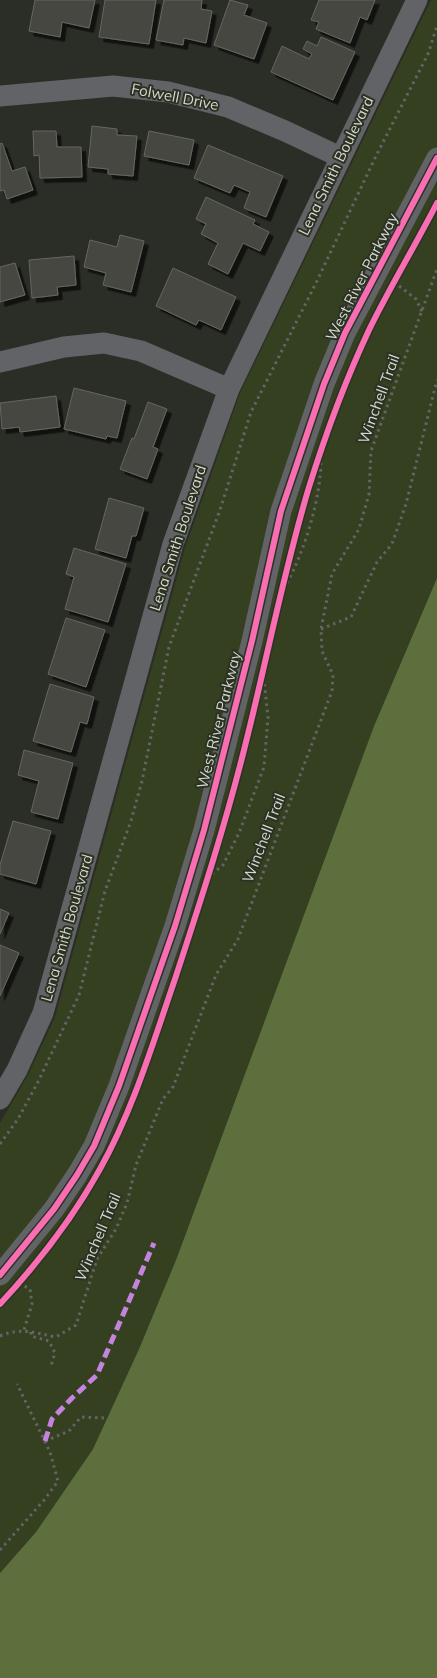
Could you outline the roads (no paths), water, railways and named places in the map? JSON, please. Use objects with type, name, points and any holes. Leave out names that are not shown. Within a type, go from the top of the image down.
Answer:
[{"type":"street","name":"Lena Smith Boulevard","points":[[0,1099],[17,1070],[43,1013],[173,544],[229,389],[417,0]]},
{"type":"street","name":"Folwell Drive","points":[[0,96],[113,86],[168,92],[228,107],[340,157]]},
{"type":"street","name":"West River Parkway","points":[[6,1282],[94,1146],[119,1086],[175,926],[204,830],[245,667],[281,511],[324,384],[345,333],[437,158]]},
{"type":"street","points":[[0,362],[64,347],[104,343],[141,350],[229,389]]}]
